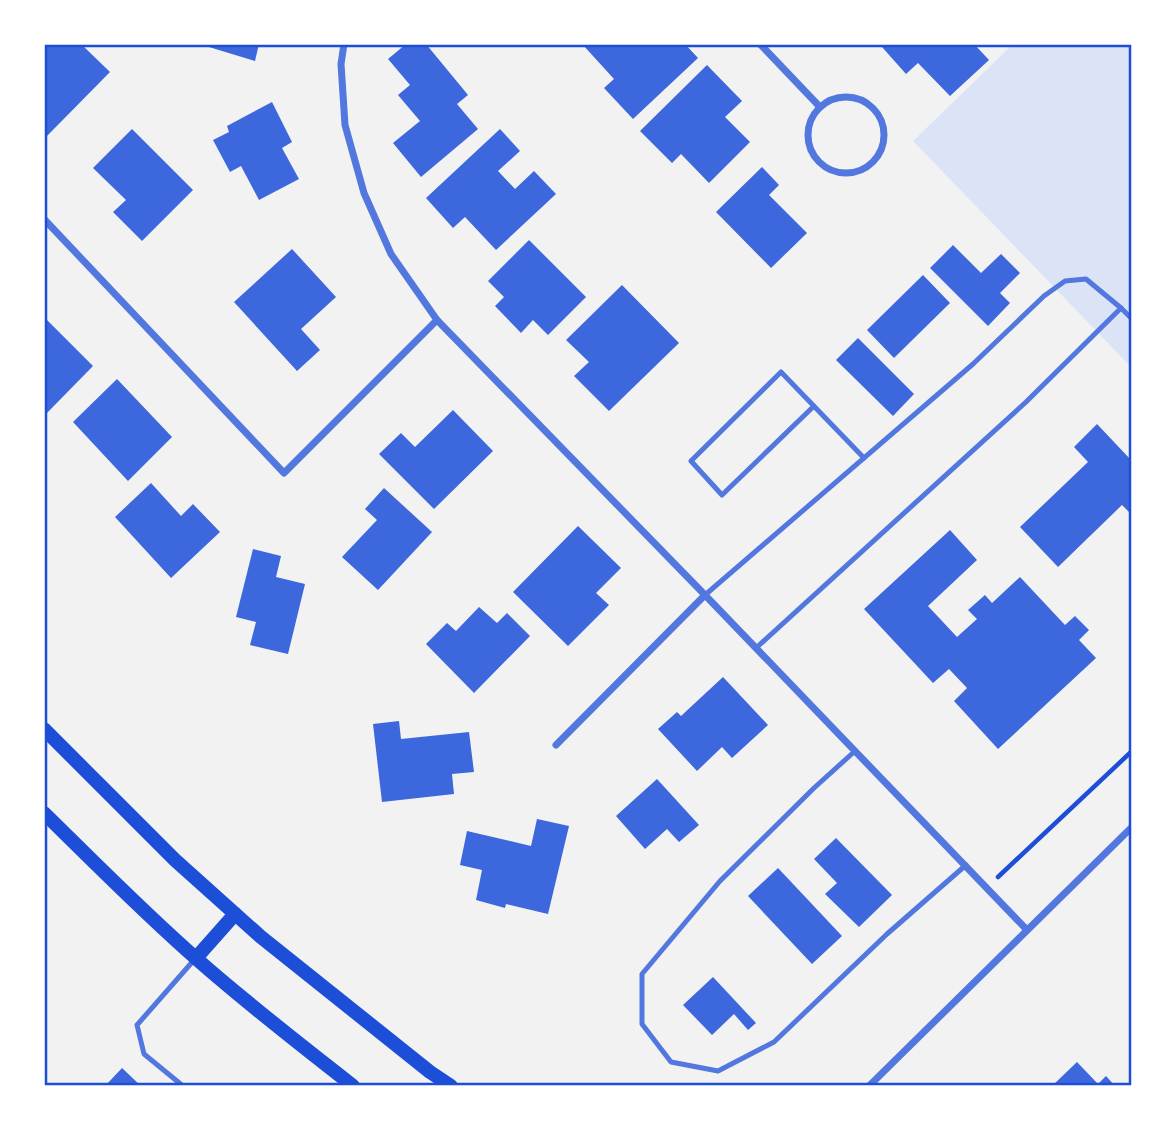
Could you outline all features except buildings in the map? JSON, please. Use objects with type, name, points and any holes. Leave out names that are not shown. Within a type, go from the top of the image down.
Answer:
[{"type":"main road","points":[[44,729],[175,860],[261,937],[451,1086]]},
{"type":"main road","points":[[44,813],[196,958],[353,1086]]},
{"type":"main road","points":[[196,958],[235,914]]},
{"type":"street","points":[[344,44],[341,64],[345,125],[364,193],[391,254],[437,320],[1027,930]]},
{"type":"street","points":[[760,44],[820,107]]},
{"type":"street","points":[[840,97],[850,97],[863,100],[873,108],[881,120],[884,136],[877,158],[867,167],[849,173],[832,170],[818,161],[811,149],[808,132],[820,107],[840,97]]},
{"type":"street","points":[[44,219],[284,473],[437,320]]},
{"type":"street","points":[[556,745],[705,595]]},
{"type":"street","points":[[869,1086],[1131,828]]},
{"type":"lane","points":[[705,595],[973,364],[1044,296],[1065,281],[1086,279],[1131,317]]},
{"type":"lane","points":[[756,648],[1026,402],[1121,308]]},
{"type":"lane","points":[[814,406],[722,495],[691,461],[781,372],[814,406],[864,458]]},
{"type":"lane","points":[[855,751],[720,881],[642,974],[642,1024],[671,1062],[718,1071],[774,1042],[887,934],[966,865]]},
{"type":"lane","points":[[183,1086],[144,1054],[137,1025],[196,958]]},
{"type":"path","points":[[987,887],[1131,752]]},
{"type":"shaded area","points":[[1013,44],[1131,44],[1131,367],[913,141]]}]
